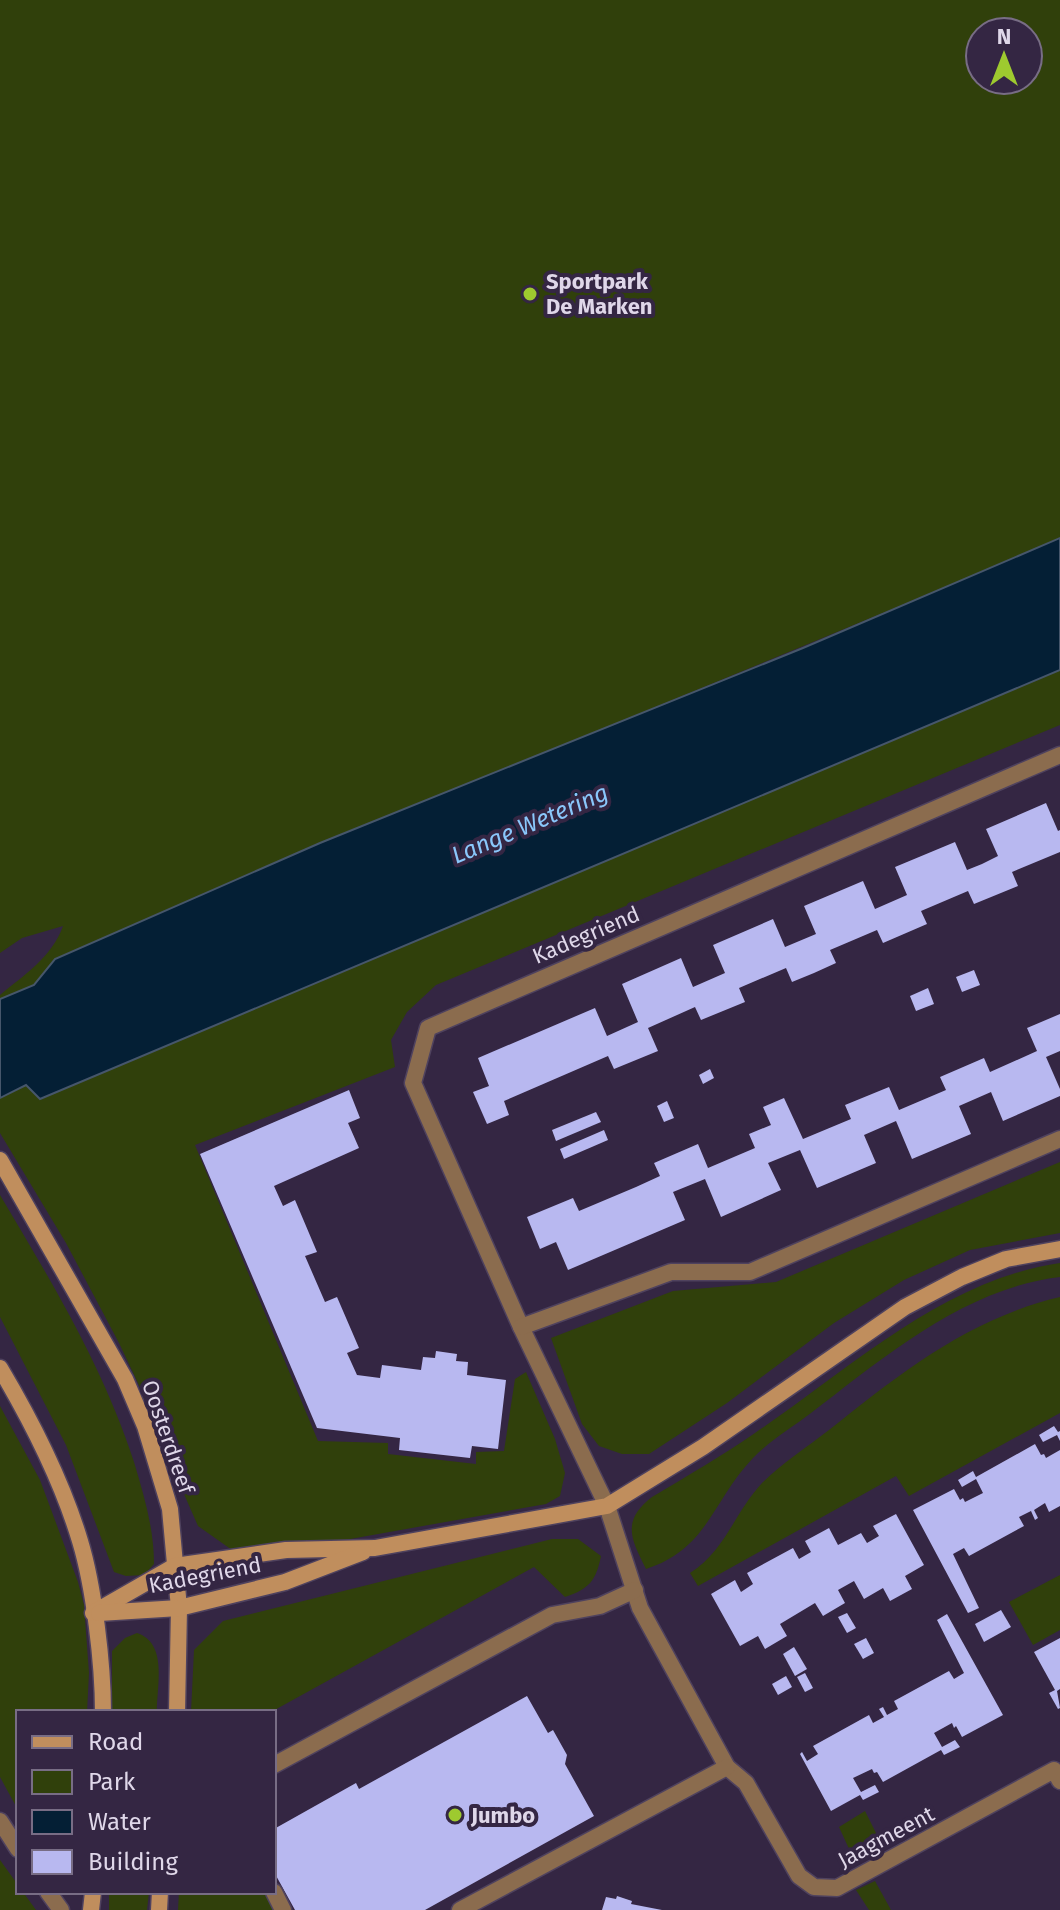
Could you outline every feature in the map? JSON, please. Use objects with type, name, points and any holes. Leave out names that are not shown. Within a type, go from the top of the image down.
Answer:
[{"type":"street","name":"Kadegriend","points":[[607,1506],[521,1327],[413,1083],[428,1028],[1060,755]]},
{"type":"street","points":[[521,1327],[671,1272],[750,1272],[1060,1139]]},
{"type":"street","name":"Oosterdreef","points":[[0,1160],[125,1379],[145,1426],[170,1509],[179,1608],[177,1710]]},
{"type":"street","name":"Kadegriend","points":[[93,1613],[175,1566],[286,1550],[375,1548],[607,1506],[703,1447],[905,1307],[962,1277],[1006,1259],[1060,1249]]},
{"type":"street","points":[[0,1368],[66,1499],[81,1545],[103,1687],[103,1710]]},
{"type":"street","name":"Jaagmeent","points":[[607,1506],[640,1608],[727,1767],[746,1783],[799,1876],[814,1887],[837,1888],[1054,1770],[1060,1781]]},
{"type":"street","name":"Kadegriend","points":[[93,1613],[179,1608],[285,1582],[375,1548]]},
{"type":"street","points":[[276,1764],[552,1615],[600,1606],[635,1590]]},
{"type":"street","points":[[460,1910],[727,1767]]},
{"type":"street","points":[[0,1821],[16,1846]]},
{"type":"green space","name":"Sportpark De Marken","points":[[0,0],[1060,0],[1060,538],[328,842],[55,959],[34,985],[0,999],[0,995],[45,956],[63,926],[22,938],[0,953]]},
{"type":"green space","points":[[1060,670],[1060,725],[436,985],[407,1012],[391,1040],[395,1067],[195,1145],[318,1441],[388,1443],[388,1454],[476,1464],[476,1452],[504,1451],[515,1379],[526,1372],[555,1439],[565,1473],[560,1496],[546,1504],[272,1553],[232,1550],[198,1526],[157,1423],[119,1343],[66,1243],[0,1133],[0,1098],[26,1085],[41,1098]]},
{"type":"green space","points":[[1060,1162],[1060,1233],[970,1250],[904,1280],[834,1323],[727,1403],[649,1454],[622,1454],[599,1446],[582,1424],[551,1338],[673,1291],[776,1282]]},
{"type":"green space","points":[[0,1195],[74,1325],[121,1426],[148,1512],[154,1564],[144,1575],[126,1576],[114,1572],[66,1445],[0,1317]]},
{"type":"green space","points":[[1060,1263],[1060,1277],[991,1295],[959,1310],[927,1328],[867,1370],[759,1452],[739,1474],[696,1536],[667,1560],[646,1569],[632,1531],[636,1514],[652,1497],[743,1441],[899,1330],[937,1307],[1017,1273]]},
{"type":"green space","points":[[1060,1297],[1060,1413],[909,1496],[896,1476],[698,1586],[690,1573],[721,1542],[762,1483],[786,1462],[937,1350],[996,1319]]},
{"type":"green space","points":[[0,1406],[40,1480],[78,1582],[84,1605],[89,1673],[87,1710],[16,1710],[16,1806],[0,1777]]},
{"type":"green space","points":[[552,1539],[578,1539],[601,1556],[594,1578],[580,1591],[565,1597],[534,1567],[275,1710],[191,1710],[194,1650],[223,1621]]},
{"type":"green space","points":[[1060,1575],[1060,1630],[1033,1645],[1009,1602]]},
{"type":"green space","points":[[137,1633],[147,1638],[153,1646],[159,1666],[157,1710],[112,1710],[112,1651],[125,1638]]},
{"type":"green space","points":[[865,1811],[878,1837],[850,1851],[839,1827]]},
{"type":"green space","points":[[0,1860],[16,1882],[16,1894],[24,1894],[36,1910],[0,1910]]},
{"type":"green space","points":[[875,1881],[891,1910],[869,1910],[856,1890]]},
{"type":"green space","points":[[109,1894],[149,1894],[147,1910],[109,1910]]},
{"type":"green space","points":[[179,1894],[269,1894],[277,1910],[178,1910]]},
{"type":"water","name":"Lange Wetering","points":[[1060,538],[1060,670],[40,1099],[26,1085],[0,1098],[0,999],[34,985],[55,959],[320,843],[803,648]]},
{"type":"building","points":[[1046,803],[1060,830],[1060,852],[1012,872],[1018,886],[974,904],[968,891],[921,911],[927,924],[883,943],[877,930],[830,950],[836,963],[814,973],[792,982],[786,968],[739,988],[745,1002],[701,1020],[695,1007],[648,1028],[658,1051],[614,1069],[608,1056],[504,1101],[509,1115],[487,1124],[473,1092],[489,1086],[478,1058],[595,1008],[607,1036],[638,1022],[622,984],[681,958],[693,987],[725,973],[713,945],[773,919],[785,947],[816,934],[804,906],[863,881],[875,909],[907,895],[895,867],[955,842],[967,870],[982,864],[998,856],[986,829]]},
{"type":"building","points":[[974,970],[980,985],[962,992],[956,977]]},
{"type":"building","points":[[928,988],[934,1004],[916,1011],[910,996]]},
{"type":"building","points":[[1060,1014],[1060,1051],[1046,1057],[1060,1096],[1003,1121],[991,1092],[959,1106],[971,1134],[912,1159],[896,1121],[864,1135],[876,1163],[817,1188],[800,1150],[768,1163],[781,1190],[721,1217],[705,1179],[673,1192],[685,1220],[568,1270],[556,1242],[540,1249],[527,1217],[573,1198],[579,1211],[636,1187],[660,1176],[654,1163],[698,1144],[708,1168],[755,1148],[749,1134],[771,1125],[763,1107],[784,1098],[803,1139],[851,1119],[845,1105],[889,1087],[899,1110],[946,1090],[940,1077],[984,1058],[990,1072],[1037,1051],[1027,1028]]},
{"type":"building","points":[[710,1069],[714,1078],[703,1084],[699,1075]]},
{"type":"building","points":[[349,1090],[360,1118],[348,1123],[359,1148],[274,1186],[283,1206],[295,1200],[317,1252],[305,1256],[325,1302],[337,1297],[359,1348],[347,1353],[357,1375],[380,1378],[382,1365],[421,1370],[423,1357],[435,1358],[436,1351],[457,1354],[456,1361],[468,1362],[467,1375],[506,1380],[498,1449],[472,1446],[470,1458],[399,1450],[400,1438],[317,1428],[200,1154]]},
{"type":"building","points":[[667,1101],[674,1118],[664,1122],[657,1106]]},
{"type":"building","points":[[596,1112],[601,1122],[556,1141],[552,1130]]},
{"type":"building","points":[[604,1130],[608,1140],[564,1159],[560,1149]]},
{"type":"building","points":[[1054,1426],[1060,1431],[1060,1441],[1057,1435],[1043,1442],[1039,1435]]},
{"type":"building","points":[[1035,1444],[1046,1458],[1060,1450],[1060,1506],[1049,1512],[1045,1503],[1034,1510],[1038,1518],[1035,1520],[1031,1511],[1019,1517],[1024,1526],[969,1556],[964,1548],[953,1554],[979,1608],[968,1613],[913,1510],[954,1489],[960,1500],[963,1498],[965,1502],[983,1493],[976,1479],[962,1487],[958,1480],[973,1471],[976,1477]]},
{"type":"building","points":[[896,1514],[924,1565],[905,1576],[912,1589],[890,1601],[883,1588],[864,1599],[854,1581],[838,1590],[845,1603],[823,1616],[815,1603],[780,1624],[787,1636],[765,1649],[758,1636],[740,1646],[711,1594],[735,1580],[741,1592],[753,1584],[747,1573],[793,1548],[799,1559],[811,1552],[805,1541],[829,1528],[838,1545],[861,1533],[867,1543],[879,1536],[873,1526]]},
{"type":"building","points":[[1001,1610],[1011,1627],[984,1642],[975,1624]]},
{"type":"building","points":[[847,1613],[856,1628],[847,1633],[838,1617]]},
{"type":"building","points":[[947,1614],[1003,1715],[962,1737],[952,1723],[934,1733],[942,1747],[955,1740],[960,1747],[944,1755],[941,1750],[883,1782],[872,1769],[853,1778],[861,1792],[875,1785],[879,1792],[863,1800],[860,1795],[831,1811],[800,1754],[802,1752],[807,1761],[818,1754],[813,1746],[869,1715],[873,1723],[884,1717],[879,1709],[883,1707],[887,1715],[898,1709],[894,1701],[949,1671],[954,1679],[964,1673],[937,1620]]},
{"type":"building","points":[[866,1638],[874,1653],[863,1659],[854,1644]]},
{"type":"building","points":[[1060,1638],[1058,1709],[1049,1693],[1055,1690],[1034,1652]]},
{"type":"building","points":[[794,1647],[807,1669],[795,1676],[783,1654]]},
{"type":"building","points":[[805,1673],[813,1688],[805,1692],[797,1677]]},
{"type":"building","points":[[786,1676],[792,1687],[778,1695],[772,1684]]},
{"type":"building","points":[[527,1696],[548,1733],[553,1730],[567,1755],[565,1764],[594,1816],[425,1910],[295,1910],[276,1876],[276,1828],[356,1783],[359,1789]]},
{"type":"building","points":[[617,1896],[632,1901],[631,1904],[662,1910],[602,1910],[606,1897],[616,1899]]},
{"type":"place","name":"Sportpark De Marken","points":[[530,294]]},
{"type":"place","name":"Jumbo","points":[[455,1815]]}]
